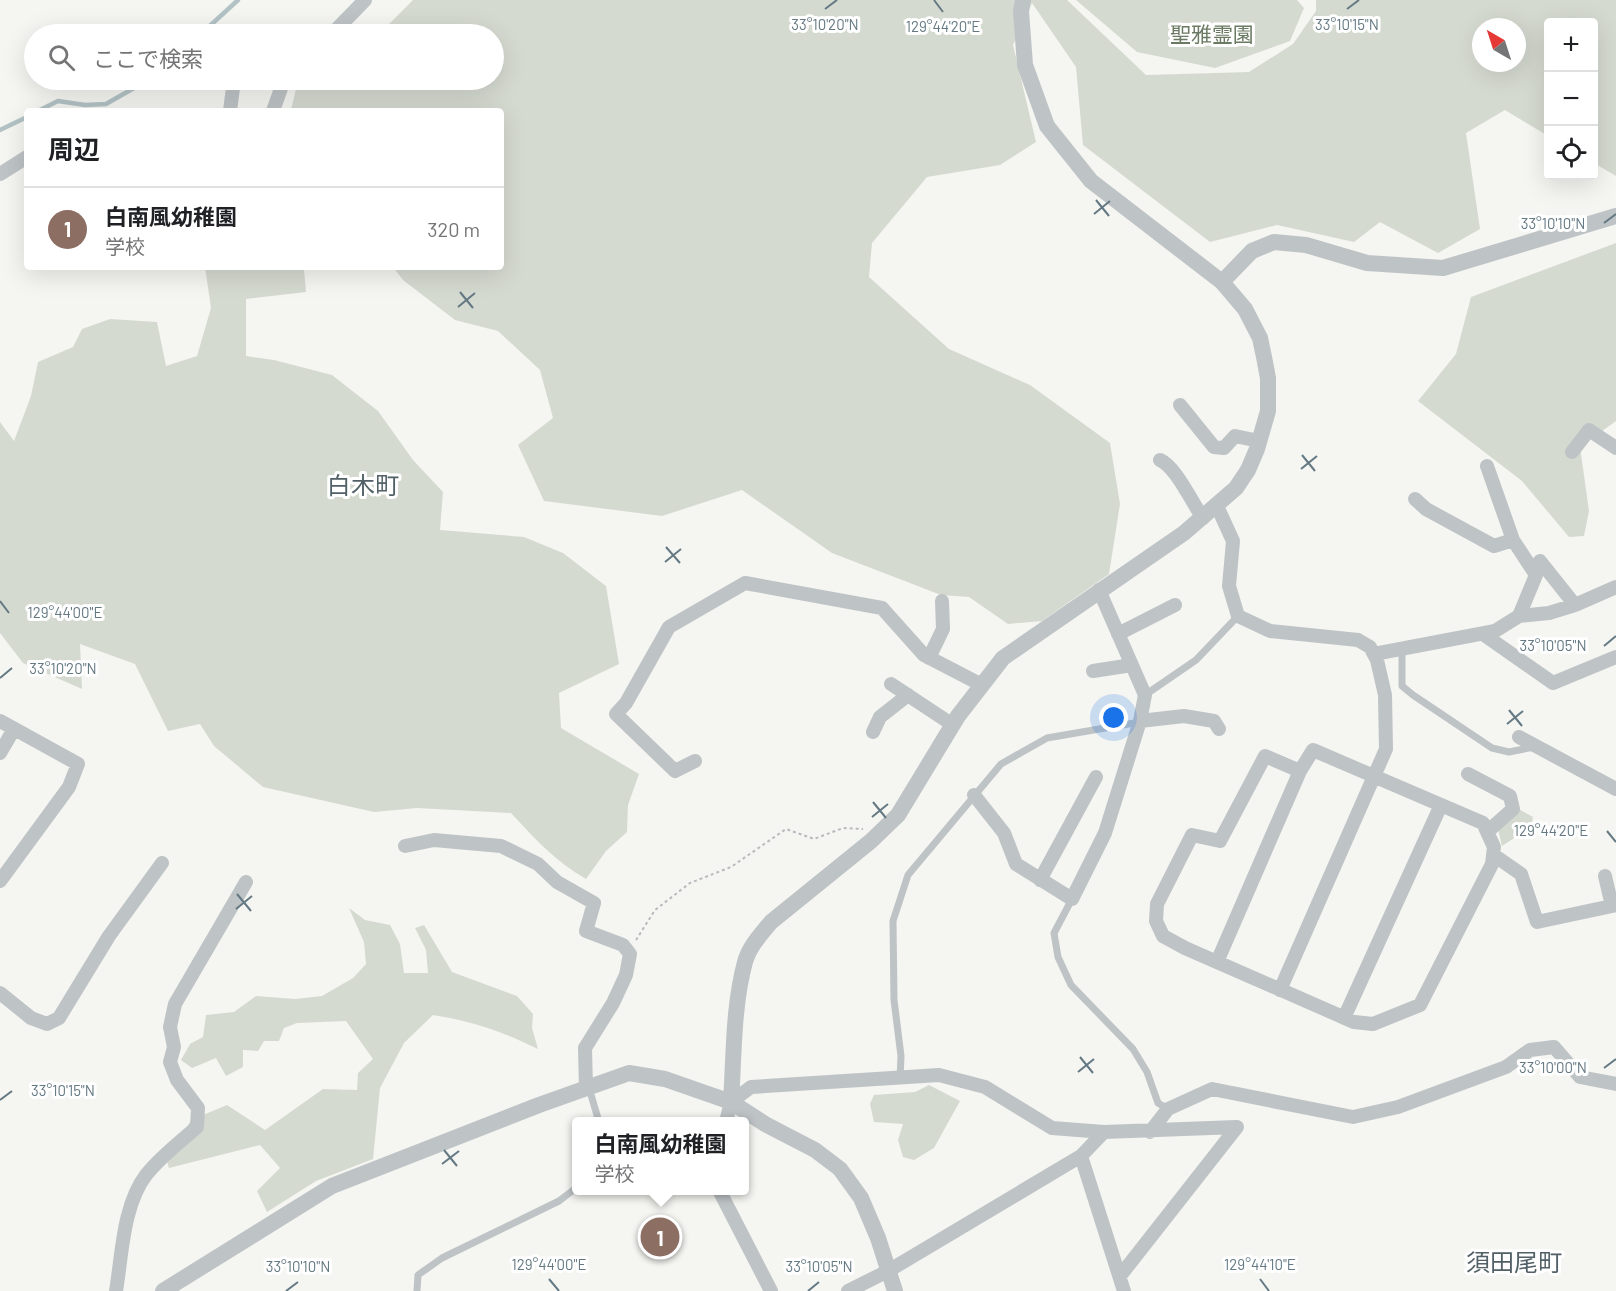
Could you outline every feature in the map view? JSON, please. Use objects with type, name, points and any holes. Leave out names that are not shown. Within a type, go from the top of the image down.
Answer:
[{"type":"street","points":[[342,24],[365,0]]},
{"type":"street","points":[[727,1117],[731,1102],[737,1015],[746,960],[771,922],[873,839],[898,815],[953,724],[980,684],[1003,658],[1184,533],[1236,488],[1248,470],[1260,441],[1268,411],[1268,389],[1260,338],[1245,309],[1222,282],[1091,181],[1047,126],[1024,65],[1021,11],[1023,0]]},
{"type":"street","points":[[230,108],[233,90]]},
{"type":"street","points":[[274,108],[280,90]]},
{"type":"street","points":[[0,174],[24,159]]},
{"type":"street","points":[[1222,282],[1252,251],[1274,242],[1306,245],[1367,263],[1443,268],[1616,216]]},
{"type":"street","points":[[1180,405],[1215,447],[1224,448],[1235,436],[1260,441]]},
{"type":"street","points":[[1572,452],[1589,430],[1616,448]]},
{"type":"street","points":[[1160,460],[1168,464],[1177,474],[1184,490],[1203,518]]},
{"type":"street","points":[[1487,466],[1513,540],[1536,575],[1520,616]]},
{"type":"street","points":[[1415,499],[1426,509],[1494,546],[1513,540]]},
{"type":"street","points":[[1217,506],[1233,541],[1229,586],[1238,616],[1270,631],[1358,640],[1370,647],[1374,654],[1385,695],[1388,734],[1386,749],[1280,990]]},
{"type":"street","points":[[1540,561],[1575,605]]},
{"type":"street","points":[[695,761],[675,771],[616,714],[626,703],[669,627],[746,583],[882,608],[929,658],[980,684]]},
{"type":"street","points":[[1374,654],[1496,631],[1520,616],[1549,613],[1575,605],[1616,587]]},
{"type":"street","points":[[975,795],[1004,834],[1016,864],[1072,899],[1105,833],[1140,722],[1145,695],[1099,590]]},
{"type":"street","points":[[929,658],[943,629],[942,602]]},
{"type":"street","points":[[1118,634],[1175,605]]},
{"type":"street","points":[[1483,633],[1553,683],[1616,657]]},
{"type":"street","points":[[1093,671],[1132,665]]},
{"type":"street","points":[[891,684],[953,724]]},
{"type":"street","points":[[873,732],[880,717],[908,695]]},
{"type":"street","points":[[1140,722],[1184,716],[1214,721],[1219,729]]},
{"type":"street","points":[[0,721],[78,764],[69,788],[0,881]]},
{"type":"street","points":[[0,753],[14,729]]},
{"type":"street","points":[[1519,737],[1616,789]]},
{"type":"street","points":[[1217,962],[1300,771],[1313,750],[1483,823],[1494,847],[1495,856],[1420,1005],[1373,1024],[1354,1022],[1344,1018],[1217,962],[1163,936],[1156,921],[1157,904],[1192,835],[1220,841],[1265,756],[1300,771]]},
{"type":"street","points":[[1468,774],[1510,796],[1514,809],[1487,832]]},
{"type":"street","points":[[1040,880],[1096,777]]},
{"type":"street","points":[[1344,1018],[1441,805]]},
{"type":"street","points":[[405,846],[434,840],[501,846],[538,864],[557,882],[594,903],[586,932],[623,945],[630,954],[626,975],[617,994],[585,1048],[588,1088]]},
{"type":"street","points":[[1495,856],[1521,874],[1537,922],[1614,905],[1605,876]]},
{"type":"street","points":[[0,993],[31,1018],[47,1024],[58,1018],[109,936],[162,863]]},
{"type":"street","points":[[116,1291],[126,1232],[138,1188],[146,1174],[197,1127],[198,1108],[177,1080],[170,1062],[174,1047],[170,1027],[175,1004],[246,882]]},
{"type":"street","points":[[1150,1132],[1168,1109],[1212,1089],[1353,1117],[1398,1107],[1506,1067],[1530,1050],[1554,1047],[1580,1077],[1616,1084]]},
{"type":"street","points":[[163,1291],[332,1186],[629,1074],[665,1079],[731,1102],[765,1124],[815,1150],[840,1169],[861,1198],[878,1238],[895,1291]]},
{"type":"street","points":[[731,1102],[751,1087],[939,1075],[985,1087],[1052,1128],[1104,1132],[1150,1132],[1237,1127],[1120,1276]]},
{"type":"street","points":[[848,1291],[888,1271],[1081,1156],[1104,1132]]},
{"type":"street","points":[[1081,1156],[1124,1291]]},
{"type":"street","points":[[721,1195],[771,1291]]},
{"type":"lane","points":[[1145,695],[1196,660],[1238,616]]},
{"type":"lane","points":[[1402,649],[1402,686],[1413,695],[1492,748],[1509,752],[1535,746]]},
{"type":"lane","points":[[900,1078],[901,1056],[894,1000],[893,921],[908,875],[1001,764],[1047,738],[1094,727],[1140,722]]},
{"type":"lane","points":[[1072,899],[1054,933],[1062,966],[1071,985],[1133,1049],[1147,1072],[1158,1104],[1168,1109]]},
{"type":"lane","points":[[588,1088],[597,1117]]},
{"type":"lane","points":[[417,1291],[418,1275],[442,1258],[559,1201],[572,1191]]},
{"type":"path","points":[[630,954],[641,930],[655,910],[690,883],[731,867],[786,829],[814,839],[843,828],[861,828],[873,839]]},
{"type":"green space","points":[[413,0],[1067,0],[1146,75],[1249,72],[1293,44],[1316,11],[1316,0],[1616,0],[1616,176],[1598,165],[1598,18],[1544,18],[1544,134],[1505,110],[1466,133],[1480,229],[1438,253],[1380,222],[1354,242],[1277,225],[1210,242],[1083,145],[1076,67],[1032,3],[1013,45],[1036,142],[1000,165],[927,177],[872,243],[869,277],[949,349],[1030,385],[1110,443],[1120,504],[1109,574],[1042,621],[1008,624],[969,597],[941,595],[832,553],[742,490],[662,516],[544,501],[518,445],[553,418],[540,370],[498,331],[455,320],[403,280],[395,270],[504,270],[504,108],[291,108],[296,90],[504,90],[504,24],[389,24]]},
{"type":"green space","name":"聖雅霊園","points":[[1076,0],[1297,0],[1304,8],[1290,41],[1215,68],[1137,52]]},
{"type":"green space","points":[[1616,243],[1616,421],[1580,447],[1589,511],[1584,536],[1569,537],[1522,481],[1418,401],[1456,354],[1471,297]]},
{"type":"green space","points":[[205,270],[304,270],[306,292],[246,299],[246,356],[274,360],[332,375],[378,411],[413,460],[443,492],[440,530],[524,537],[563,553],[606,586],[619,664],[559,693],[561,728],[639,774],[628,805],[627,832],[606,851],[586,879],[555,857],[511,813],[417,808],[374,812],[263,787],[214,746],[200,724],[168,731],[135,664],[80,644],[82,689],[23,663],[0,633],[0,422],[14,441],[31,396],[38,362],[73,347],[82,329],[110,319],[157,322],[166,366],[197,356],[211,308]]},
{"type":"green space","points":[[1517,808],[1533,817],[1531,827],[1502,846],[1497,825]]},
{"type":"green space","points":[[349,908],[365,920],[390,925],[400,944],[404,973],[428,973],[426,950],[415,928],[424,925],[452,972],[517,996],[533,1014],[532,1028],[538,1049],[487,1028],[433,1015],[404,1043],[380,1088],[373,1159],[316,1181],[267,1212],[257,1191],[280,1168],[260,1145],[169,1168],[167,1161],[191,1120],[227,1105],[265,1130],[323,1089],[357,1090],[358,1073],[373,1059],[346,1021],[297,1023],[284,1028],[279,1041],[264,1041],[258,1051],[243,1050],[243,1067],[226,1076],[216,1058],[192,1068],[181,1060],[190,1044],[203,1037],[206,1015],[234,1012],[256,996],[295,999],[322,996],[353,978],[366,964],[364,942]]},
{"type":"green space","points":[[929,1085],[960,1101],[934,1148],[914,1160],[903,1157],[898,1140],[903,1124],[874,1122],[870,1104],[874,1095],[915,1092]]},
{"type":"waterway","points":[[212,24],[238,0]]},
{"type":"waterway","points":[[44,108],[58,101],[85,105],[106,104],[130,90]]},
{"type":"waterway","points":[[0,130],[24,118]]},
{"type":"place","name":"白南風幼稚園","points":[[660,1237]]},
{"type":"district","name":"白木町","points":[[363,484]]},
{"type":"district","name":"須田尾町","points":[[1514,1261]]}]
